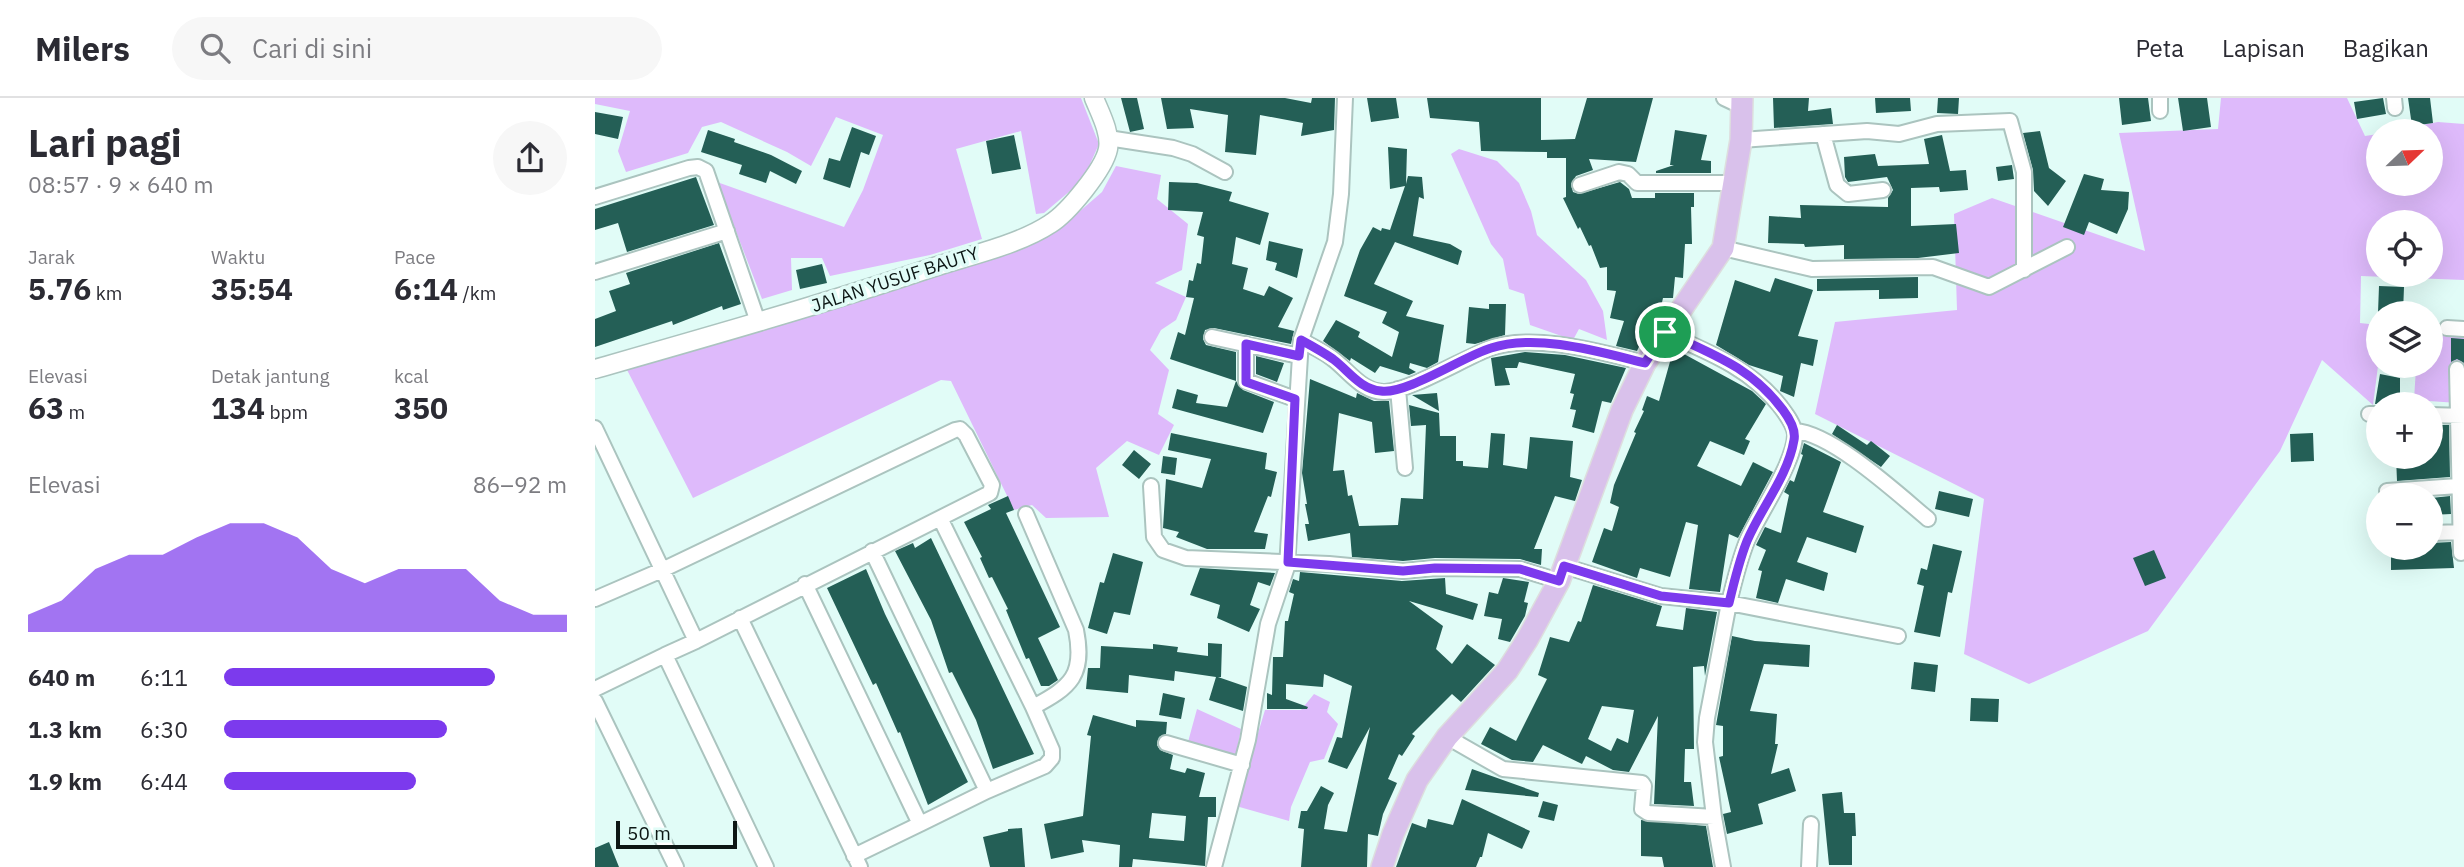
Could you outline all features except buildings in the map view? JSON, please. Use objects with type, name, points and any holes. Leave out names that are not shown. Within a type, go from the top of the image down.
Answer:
[{"type":"main road","points":[[1382,867],[1393,834],[1417,780],[1447,737],[1507,671],[1561,573],[1622,410],[1645,363],[1723,248],[1741,140],[1736,101]]},
{"type":"street","points":[[1094,98],[1108,138],[1173,148],[1192,154],[1225,172]]},
{"type":"street","points":[[1214,867],[1242,765],[1268,624],[1288,562],[1299,356],[1301,340],[1335,242],[1341,194],[1345,98]]},
{"type":"street","points":[[1741,140],[1867,131],[1899,134],[1937,124],[2010,121],[2024,172],[2024,270]]},
{"type":"street","points":[[1823,134],[1837,185],[1848,194],[1883,190]]},
{"type":"street","name":"JALAN YUSUF BAUTY","points":[[595,369],[758,322],[986,250],[1051,224],[1072,204],[1102,163],[1108,149],[1108,138]]},
{"type":"street","points":[[595,197],[698,167],[706,171],[758,322]]},
{"type":"street","points":[[1580,185],[1619,172],[1628,174],[1637,183],[1733,183]]},
{"type":"street","points":[[595,272],[727,231]]},
{"type":"street","points":[[1723,248],[1812,269],[1933,267],[1989,287],[2067,247]]},
{"type":"street","points":[[2447,328],[2464,329]]},
{"type":"street","points":[[1665,332],[1732,364],[1765,386],[1795,431],[1779,481],[1747,541],[1729,603],[1706,718],[1705,742],[1723,867]]},
{"type":"street","points":[[1212,337],[1299,356]]},
{"type":"street","points":[[1301,340],[1330,357],[1366,388],[1384,392],[1398,389],[1490,348],[1518,342],[1595,351],[1645,363]]},
{"type":"street","points":[[1246,344],[1246,382],[1295,399]]},
{"type":"street","points":[[2457,369],[2461,416],[2458,486],[2463,533],[2461,553]]},
{"type":"street","points":[[1398,389],[1405,468]]},
{"type":"street","points":[[2443,415],[2461,416]]},
{"type":"street","points":[[595,428],[696,641]]},
{"type":"street","points":[[595,599],[960,429],[967,435],[992,485],[992,489],[983,497],[940,520],[595,689]]},
{"type":"street","points":[[1795,431],[1818,436],[1886,484],[1928,519]]},
{"type":"street","points":[[1151,486],[1154,537],[1163,550],[1186,558],[1288,562],[1403,571],[1461,568],[1561,573],[1661,596],[1729,603],[1898,636]]},
{"type":"street","points":[[2443,487],[2458,486]]},
{"type":"street","points":[[1026,514],[1076,630],[1079,643],[1079,664],[1073,681],[1060,692],[1033,707]]},
{"type":"street","points":[[740,618],[857,861],[920,824],[987,790],[1045,766],[1052,758],[1052,750],[1033,707],[940,520]]},
{"type":"street","points":[[2443,533],[2463,533]]},
{"type":"street","points":[[872,551],[987,790]]},
{"type":"street","points":[[805,584],[920,824]]},
{"type":"street","points":[[665,655],[766,867]]},
{"type":"street","points":[[595,701],[676,867]]},
{"type":"street","points":[[1447,737],[1503,769],[1642,783],[1642,809],[1648,813],[1714,817]]},
{"type":"street","points":[[1166,743],[1242,765]]},
{"type":"street","points":[[1809,867],[1811,824]]},
{"type":"shaded area","points":[[595,98],[1081,98],[1099,144],[1083,180],[1044,213],[1036,214],[1021,131],[956,149],[982,239],[930,255],[830,276],[822,258],[791,258],[792,290],[762,299],[717,182],[844,227],[863,190],[883,135],[836,117],[811,166],[721,122],[702,127],[688,153],[626,172],[618,151],[630,111],[595,104]]},
{"type":"shaded area","points":[[2221,98],[2347,98],[2366,136],[2366,196],[2443,196],[2443,122],[2464,124],[2464,280],[2443,279],[2443,210],[2366,210],[2366,276],[2361,276],[2360,323],[2366,324],[2366,378],[2376,378],[2375,392],[2366,392],[2366,399],[2322,360],[2280,451],[2148,631],[2029,684],[1964,654],[1984,499],[1815,414],[1835,322],[1957,310],[1954,214],[1992,198],[2145,251],[2119,133],[2218,129]]},
{"type":"shaded area","points":[[1459,149],[1497,161],[1519,183],[1531,211],[1537,235],[1586,280],[1603,311],[1607,340],[1579,329],[1573,340],[1530,325],[1524,294],[1509,289],[1503,259],[1491,244],[1451,154]]},
{"type":"shaded area","points":[[1116,166],[1161,175],[1157,199],[1188,224],[1182,270],[1155,283],[1186,297],[1176,320],[1161,330],[1150,350],[1169,370],[1158,414],[1174,425],[1159,455],[1127,441],[1096,468],[1109,517],[1046,518],[1032,505],[1014,510],[951,381],[941,380],[693,498],[625,366],[926,277],[1057,231],[1102,192]]},
{"type":"shaded area","points":[[2443,329],[2464,330],[2464,365],[2458,403],[2443,402],[2443,392],[2414,392],[2415,378],[2443,378]]},
{"type":"shaded area","points":[[1314,694],[1330,702],[1327,712],[1338,724],[1324,759],[1310,762],[1291,807],[1289,821],[1236,806],[1265,710],[1301,710]]},
{"type":"shaded area","points":[[1197,709],[1241,729],[1235,759],[1188,742]]},
{"type":"route","points":[[1665,332],[1732,364],[1765,386],[1795,431],[1779,481],[1747,541],[1729,603],[1661,596],[1564,566],[1559,581],[1520,569],[1487,567],[1403,571],[1288,562],[1295,399],[1246,382],[1246,344],[1299,356],[1301,340],[1341,365],[1366,388],[1384,392],[1423,379],[1490,348],[1518,342],[1595,351],[1645,363],[1665,332]]}]
